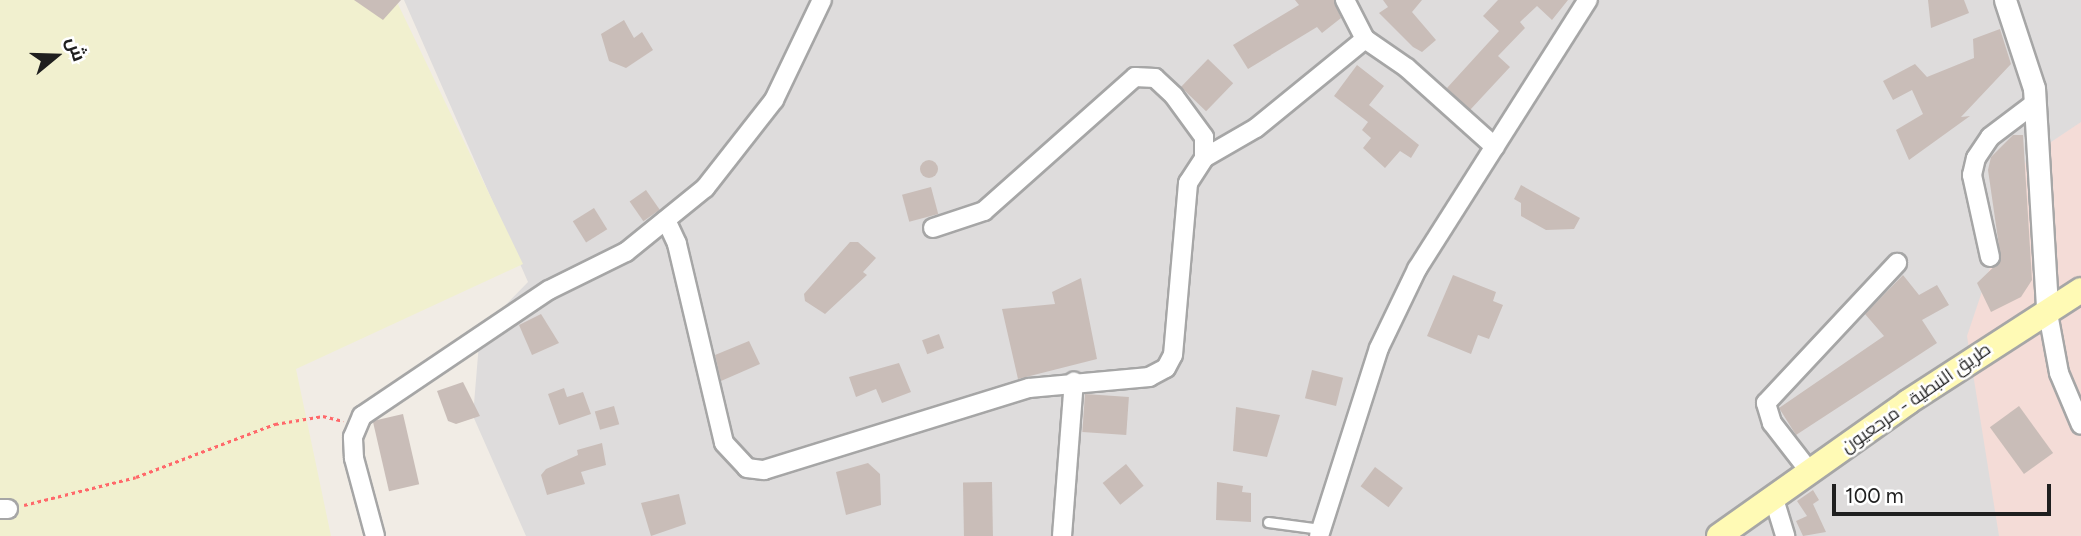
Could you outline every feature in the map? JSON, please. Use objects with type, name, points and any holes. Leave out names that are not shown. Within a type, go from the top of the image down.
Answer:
[{"type":"main road","name":"طريق النبطية - مرجعيون","points":[[1720,536],[2047,308],[2081,290]]},
{"type":"street","points":[[375,536],[354,458],[356,425],[373,407],[485,338],[549,290],[626,252],[666,220],[745,143],[774,100],[822,0]]},
{"type":"street","points":[[1345,0],[1365,39],[1407,68],[1495,147]]},
{"type":"street","points":[[1320,532],[1379,348],[1418,269],[1588,0]]},
{"type":"street","points":[[2005,0],[2028,62],[2035,103],[2047,308],[2059,373],[2081,425]]},
{"type":"street","points":[[666,220],[677,244],[724,443],[747,468],[764,470],[997,397],[1074,381],[1149,377],[1166,368],[1173,355],[1188,183],[1204,158],[1256,128],[1365,39]]},
{"type":"street","points":[[933,228],[984,211],[1032,173],[1086,114],[1135,77],[1155,78],[1174,96],[1204,137],[1204,158]]},
{"type":"street","points":[[1990,257],[1972,175],[1976,158],[1990,137],[2035,103]]},
{"type":"street","points":[[1810,472],[1772,423],[1766,403],[1897,263]]},
{"type":"street","points":[[1062,536],[1074,381]]},
{"type":"street","points":[[1774,499],[1785,536]]},
{"type":"lane","points":[[1268,522],[1320,532]]},
{"type":"path","points":[[4,509],[136,477],[275,424],[323,416],[356,425]]},
{"type":"shaded area","points":[[404,0],[2081,0],[2081,536],[526,536],[473,416],[480,331],[528,282]]},
{"type":"shaded area","points":[[2081,122],[2081,536],[1999,536],[1967,336],[2027,158]]},
{"type":"green space","points":[[0,0],[396,0],[523,264],[296,369],[331,536],[0,536]]},
{"type":"building","points":[[354,0],[401,0],[383,20]]},
{"type":"building","points":[[1295,0],[1334,0],[1341,18],[1322,33],[1317,27],[1248,69],[1233,45],[1299,5]]},
{"type":"building","points":[[1383,0],[1422,0],[1412,12],[1436,40],[1422,52],[1413,47],[1379,13],[1388,7]]},
{"type":"building","points":[[1498,0],[1568,0],[1552,20],[1537,6],[1520,22],[1525,28],[1498,56],[1510,67],[1470,110],[1447,88],[1499,31],[1483,16]]},
{"type":"building","points":[[1928,0],[1964,0],[1969,13],[1931,28]]},
{"type":"building","points":[[624,20],[634,38],[642,32],[653,50],[626,68],[609,61],[601,34]]},
{"type":"building","points":[[2000,29],[2011,64],[1961,117],[1970,116],[1909,160],[1896,130],[1923,114],[1912,90],[1893,100],[1883,81],[1915,64],[1927,77],[1974,58],[1973,39]]},
{"type":"building","points":[[1208,59],[1233,83],[1206,111],[1181,87]]},
{"type":"building","points":[[1357,65],[1384,86],[1369,105],[1419,145],[1411,158],[1400,151],[1385,168],[1363,148],[1371,138],[1362,130],[1368,122],[1334,96]]},
{"type":"building","points":[[2013,135],[2023,135],[2032,280],[2021,297],[1991,312],[1977,283],[2001,260],[1988,170],[1991,157]]},
{"type":"building","points":[[925,160],[933,160],[938,169],[936,176],[925,178],[920,173],[920,165]]},
{"type":"building","points":[[1521,185],[1580,218],[1574,229],[1546,230],[1521,216],[1521,203],[1514,199]]},
{"type":"building","points":[[931,187],[938,214],[909,222],[902,195]]},
{"type":"building","points":[[646,190],[660,210],[643,221],[630,201]]},
{"type":"building","points":[[594,208],[607,229],[586,242],[573,221]]},
{"type":"building","points":[[850,242],[858,242],[876,258],[863,272],[867,275],[825,314],[805,301],[804,294]]},
{"type":"building","points":[[1453,275],[1496,292],[1493,301],[1503,305],[1489,339],[1478,335],[1471,354],[1427,336]]},
{"type":"building","points":[[1903,275],[1919,295],[1937,285],[1949,305],[1922,320],[1937,343],[1796,435],[1779,408],[1884,336],[1865,314]]},
{"type":"building","points":[[1081,278],[1097,359],[1018,379],[1002,309],[1055,304],[1052,292]]},
{"type":"building","points":[[541,314],[559,343],[532,355],[519,325]]},
{"type":"building","points":[[939,334],[944,348],[927,354],[922,340]]},
{"type":"building","points":[[749,341],[760,364],[721,381],[715,355]]},
{"type":"building","points":[[899,363],[911,392],[882,403],[876,389],[856,397],[849,377]]},
{"type":"building","points":[[1312,370],[1343,378],[1336,406],[1305,398]]},
{"type":"building","points":[[463,382],[480,416],[456,424],[448,421],[437,391]]},
{"type":"building","points":[[564,388],[567,397],[583,392],[591,414],[559,425],[548,394]]},
{"type":"building","points":[[1085,394],[1129,397],[1126,435],[1082,432]]},
{"type":"building","points":[[614,406],[619,424],[600,430],[595,412]]},
{"type":"building","points":[[2019,406],[2053,453],[2024,474],[1990,427]]},
{"type":"building","points":[[1236,407],[1280,415],[1267,457],[1233,451]]},
{"type":"building","points":[[403,414],[419,484],[389,491],[373,421]]},
{"type":"building","points":[[602,443],[606,465],[581,472],[585,484],[547,495],[541,475],[546,469],[578,455],[577,450]]},
{"type":"building","points":[[868,463],[880,474],[881,505],[846,515],[836,472]]},
{"type":"building","points":[[1126,464],[1144,486],[1120,505],[1103,483]]},
{"type":"building","points":[[1375,467],[1403,488],[1389,507],[1361,486]]},
{"type":"building","points":[[992,482],[993,536],[964,536],[963,483]]},
{"type":"building","points":[[1217,482],[1243,486],[1242,492],[1251,493],[1251,522],[1216,520]]},
{"type":"building","points":[[1813,490],[1819,500],[1813,504],[1826,532],[1803,536],[1796,521],[1807,516],[1797,501]]},
{"type":"building","points":[[679,494],[686,524],[651,536],[641,503]]}]
